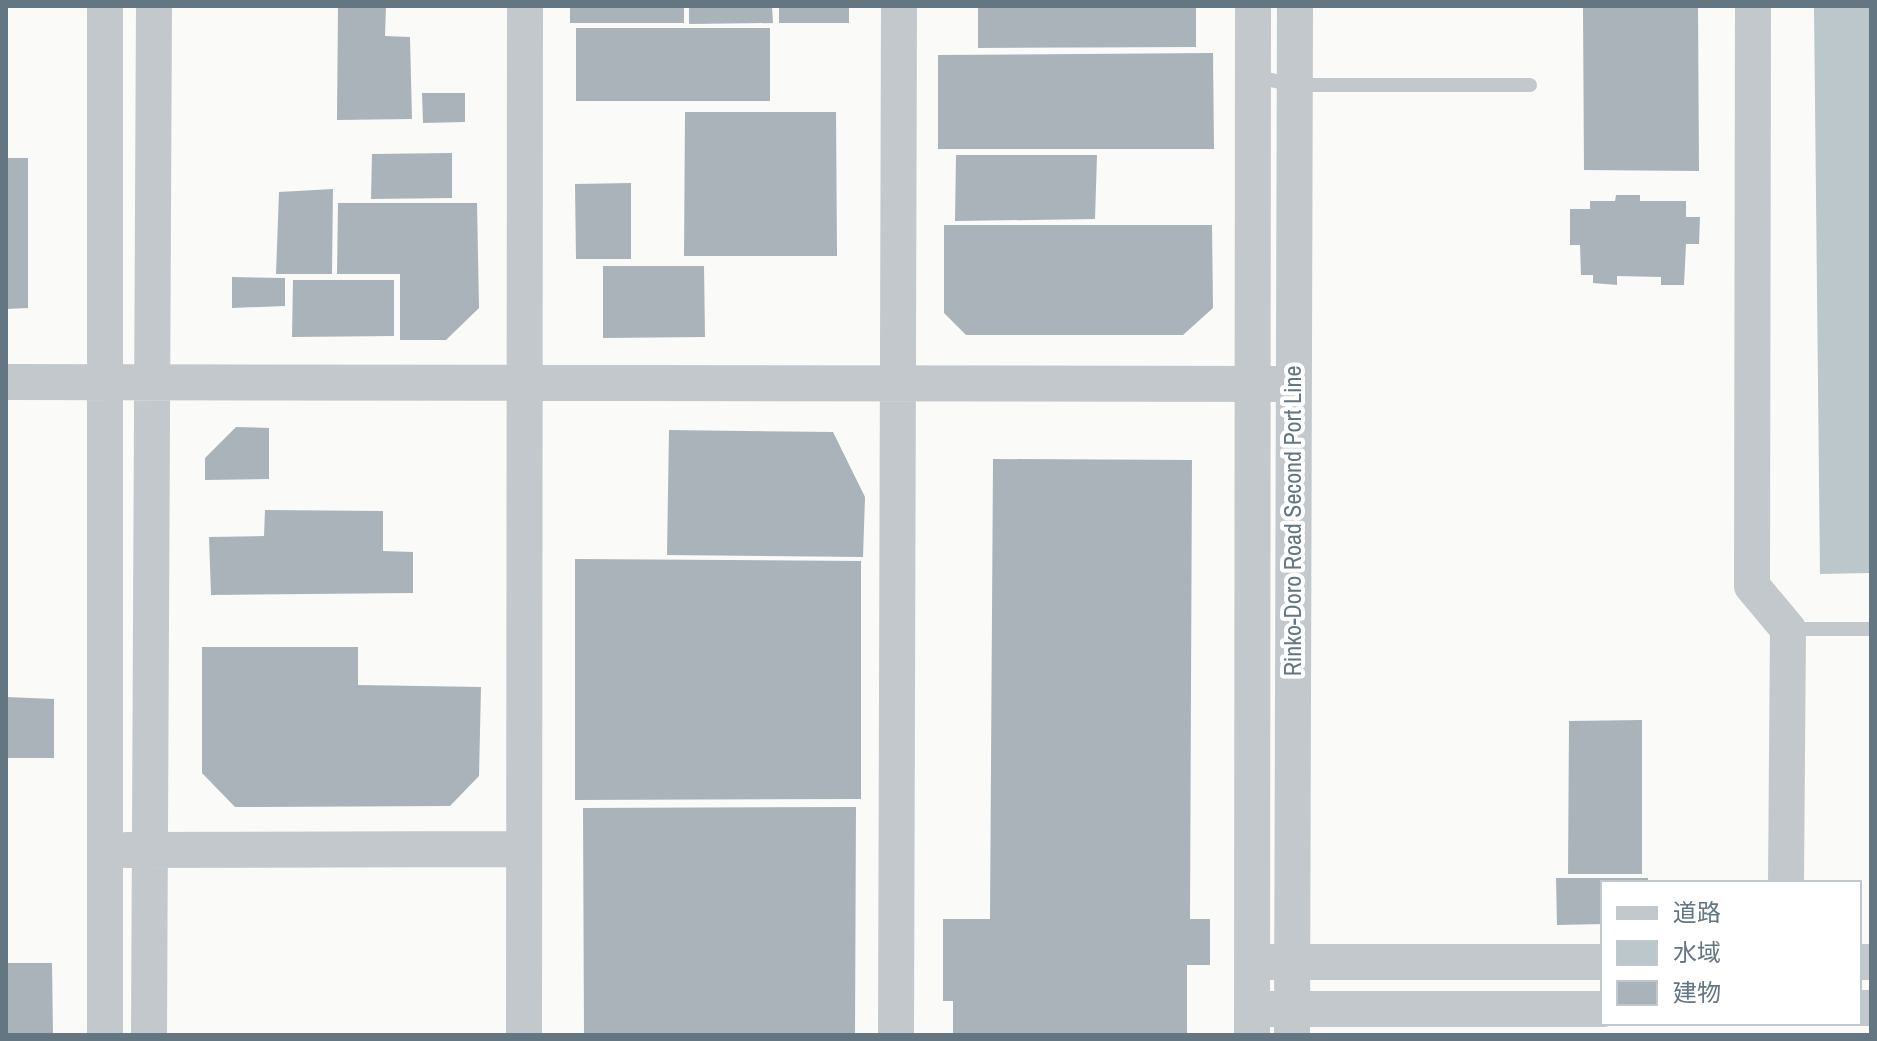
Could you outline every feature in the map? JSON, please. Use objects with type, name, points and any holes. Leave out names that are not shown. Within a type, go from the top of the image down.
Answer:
[{"type":"street","points":[[105,6],[105,1035]]},
{"type":"street","points":[[149,1035],[154,6]]},
{"type":"street","points":[[524,1035],[525,6]]},
{"type":"street","points":[[896,1035],[899,6]]},
{"type":"street","name":"Rinko-Doro Road Second Port Line","points":[[1252,1022],[1253,6]]},
{"type":"street","name":"Rinko-Doro Road Second Port Line","points":[[1292,1022],[1295,6]]},
{"type":"street","points":[[1753,6],[1752,586],[1788,629],[1786,881]]},
{"type":"street","points":[[6,382],[1294,384]]},
{"type":"street","points":[[105,850],[524,849]]},
{"type":"street","points":[[1252,963],[1601,962]]},
{"type":"street","points":[[1252,1022],[1601,1009]]},
{"type":"lane","points":[[1252,76],[1294,85],[1530,85]]},
{"type":"lane","points":[[1788,629],[1871,629]]},
{"type":"water","points":[[1814,6],[1871,6],[1871,573],[1820,574]]},
{"type":"building","points":[[338,6],[386,6],[385,36],[410,37],[412,119],[337,120]]},
{"type":"building","points":[[570,6],[684,6],[684,23],[570,23]]},
{"type":"building","points":[[689,6],[772,6],[773,23],[689,24]]},
{"type":"building","points":[[779,6],[849,6],[849,23],[779,23]]},
{"type":"building","points":[[978,6],[1196,6],[1196,47],[978,48]]},
{"type":"building","points":[[1583,6],[1698,6],[1699,171],[1584,170]]},
{"type":"building","points":[[576,28],[770,28],[770,101],[576,101]]},
{"type":"building","points":[[1213,53],[1214,149],[938,149],[938,55]]},
{"type":"building","points":[[422,93],[465,93],[465,122],[423,123]]},
{"type":"building","points":[[685,112],[836,112],[837,256],[684,256]]},
{"type":"building","points":[[452,153],[452,198],[371,199],[372,154]]},
{"type":"building","points":[[956,155],[1097,155],[1095,219],[955,221]]},
{"type":"building","points":[[6,158],[28,158],[28,308],[6,309]]},
{"type":"building","points":[[631,183],[631,259],[576,259],[575,184]]},
{"type":"building","points":[[333,189],[332,274],[276,274],[279,192]]},
{"type":"building","points":[[1616,195],[1640,195],[1640,201],[1686,201],[1686,217],[1700,217],[1699,244],[1686,244],[1684,285],[1661,285],[1661,277],[1617,276],[1617,285],[1593,283],[1593,275],[1581,275],[1580,245],[1570,245],[1570,209],[1590,209],[1590,201],[1615,201]]},
{"type":"building","points":[[338,203],[477,203],[479,308],[446,340],[400,340],[400,274],[337,274]]},
{"type":"building","points":[[944,225],[1212,225],[1213,308],[1183,335],[966,335],[944,313]]},
{"type":"building","points":[[603,266],[704,266],[705,337],[603,338]]},
{"type":"building","points":[[232,277],[285,278],[285,306],[232,308]]},
{"type":"building","points":[[293,280],[394,280],[394,336],[292,337]]},
{"type":"building","points":[[236,427],[269,428],[269,479],[205,480],[205,458]]},
{"type":"building","points":[[669,430],[833,432],[865,497],[863,557],[667,555]]},
{"type":"building","points":[[993,459],[1192,460],[1190,919],[1210,919],[1210,965],[1187,965],[1187,1035],[953,1035],[953,1001],[943,1001],[943,919],[990,919]]},
{"type":"building","points":[[265,510],[383,511],[383,551],[413,552],[413,593],[211,595],[209,537],[264,536]]},
{"type":"building","points":[[575,559],[861,561],[861,799],[575,800]]},
{"type":"building","points":[[202,647],[358,647],[358,685],[481,687],[479,776],[450,806],[235,807],[202,773]]},
{"type":"building","points":[[6,697],[54,699],[54,758],[6,758]]},
{"type":"building","points":[[1642,720],[1642,874],[1568,874],[1569,721]]},
{"type":"building","points":[[856,807],[855,1035],[584,1035],[583,808]]},
{"type":"building","points":[[1556,878],[1648,878],[1648,881],[1601,881],[1601,924],[1557,925]]},
{"type":"building","points":[[6,963],[52,963],[53,1035],[6,1035]]}]
